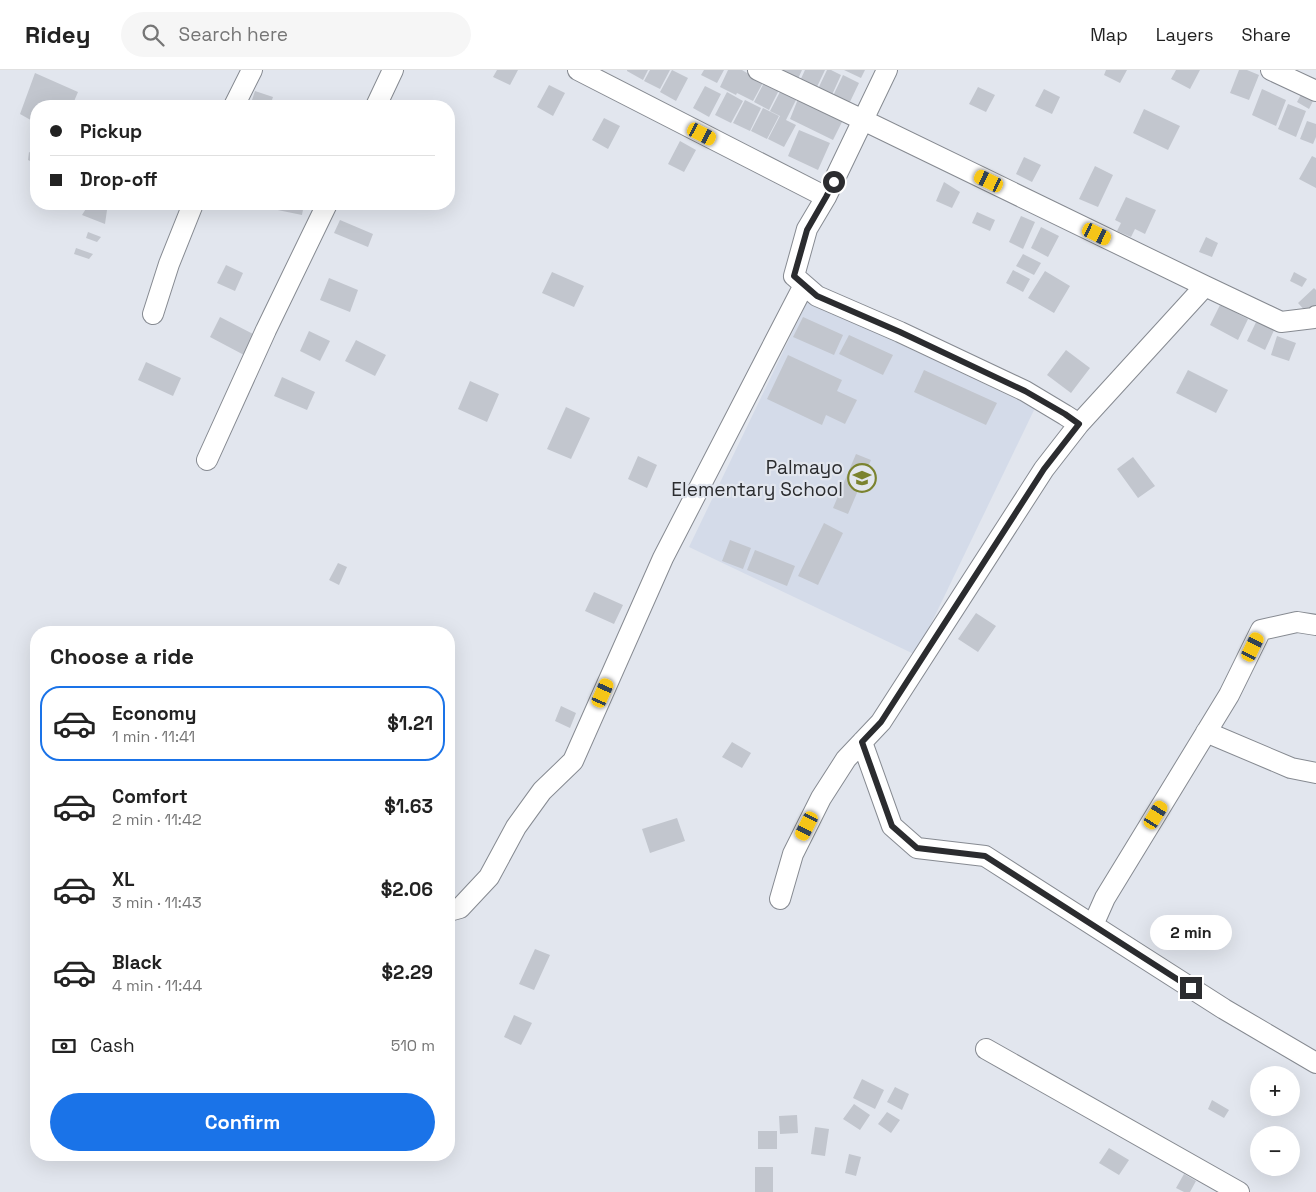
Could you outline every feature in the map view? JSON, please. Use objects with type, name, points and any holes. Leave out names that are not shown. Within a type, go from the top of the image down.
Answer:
[{"type":"street","points":[[237,100],[252,70]]},
{"type":"street","points":[[379,100],[393,70]]},
{"type":"street","points":[[578,70],[826,197]]},
{"type":"street","points":[[758,70],[1281,322],[1314,318],[1316,316]]},
{"type":"street","points":[[887,70],[826,197],[807,230],[794,276],[817,296],[900,332],[1025,391],[1079,424]]},
{"type":"street","points":[[1270,70],[1316,90]]},
{"type":"street","points":[[153,314],[169,264],[191,210]]},
{"type":"street","points":[[207,460],[266,330],[324,210]]},
{"type":"street","points":[[455,909],[460,908],[489,877],[516,827],[542,791],[573,761],[664,558],[804,285]]},
{"type":"street","points":[[780,899],[794,854],[821,798],[846,759],[881,722],[1044,469],[1079,424],[1205,286]]},
{"type":"street","points":[[1093,925],[1105,898],[1229,696],[1261,630],[1296,622],[1316,625]]},
{"type":"street","points":[[1206,732],[1291,768],[1316,774]]},
{"type":"street","points":[[862,742],[892,826],[917,848],[985,856],[1224,1009],[1316,1063]]},
{"type":"street","points":[[986,1049],[1239,1192]]},
{"type":"shaded area","name":"Palmayo Elementary School","points":[[808,300],[1035,408],[916,655],[689,547]]},
{"type":"building","points":[[497,70],[518,70],[510,85],[493,77]]},
{"type":"building","points":[[627,70],[648,70],[643,80]]},
{"type":"building","points":[[650,70],[670,70],[660,89],[644,81]]},
{"type":"building","points":[[672,70],[688,78],[676,101],[660,92]]},
{"type":"building","points":[[704,70],[724,70],[717,83],[701,75]]},
{"type":"building","points":[[728,70],[742,70],[747,73],[749,70],[765,79],[753,101],[720,87]]},
{"type":"building","points":[[782,70],[802,70],[797,81],[781,73]]},
{"type":"building","points":[[805,70],[825,70],[815,91],[799,83]]},
{"type":"building","points":[[827,70],[841,75],[831,97],[817,91]]},
{"type":"building","points":[[844,70],[865,70],[861,78]]},
{"type":"building","points":[[1106,70],[1127,70],[1120,83],[1104,75]]},
{"type":"building","points":[[1176,70],[1200,70],[1190,89],[1171,79]]},
{"type":"building","points":[[1239,70],[1247,70],[1259,75],[1249,100],[1230,93]]},
{"type":"building","points":[[35,73],[78,92],[75,100],[30,100],[30,120],[20,114]]},
{"type":"building","points":[[843,75],[859,83],[848,106],[832,98]]},
{"type":"building","points":[[766,79],[781,86],[769,110],[754,102]]},
{"type":"building","points":[[549,85],[565,93],[553,116],[537,107]]},
{"type":"building","points":[[705,86],[721,94],[709,117],[693,108]]},
{"type":"building","points":[[978,87],[995,95],[986,112],[969,104]]},
{"type":"building","points":[[782,88],[798,96],[786,120],[796,125],[784,147],[768,139],[780,116],[770,111]]},
{"type":"building","points":[[1044,89],[1060,97],[1052,114],[1035,106]]},
{"type":"building","points":[[1262,89],[1286,100],[1276,126],[1252,115]]},
{"type":"building","points":[[255,91],[273,97],[272,100],[252,100]]},
{"type":"building","points":[[1303,91],[1315,97],[1309,109],[1297,102]]},
{"type":"building","points":[[727,92],[743,101],[731,123],[715,115]]},
{"type":"building","points":[[798,99],[843,120],[833,140],[790,119]]},
{"type":"building","points":[[745,100],[761,108],[750,131],[733,123]]},
{"type":"building","points":[[1288,104],[1306,111],[1296,137],[1278,129]]},
{"type":"building","points":[[763,108],[779,116],[767,139],[751,131]]},
{"type":"building","points":[[1144,109],[1180,126],[1168,150],[1133,133]]},
{"type":"building","points":[[604,118],[620,126],[608,149],[592,140]]},
{"type":"building","points":[[1307,121],[1316,124],[1316,137],[1313,144],[1300,139]]},
{"type":"building","points":[[799,130],[830,143],[818,170],[788,156]]},
{"type":"building","points":[[680,141],[696,150],[684,172],[668,164]]},
{"type":"building","points":[[1312,156],[1316,158],[1316,188],[1299,179]]},
{"type":"building","points":[[1024,157],[1041,165],[1032,182],[1016,174]]},
{"type":"building","points":[[1095,166],[1113,175],[1098,207],[1079,199]]},
{"type":"building","points":[[944,182],[960,192],[952,208],[936,201]]},
{"type":"building","points":[[1126,197],[1156,210],[1145,234],[1135,229],[1131,237],[1117,231],[1121,223],[1115,220]]},
{"type":"building","points":[[85,210],[107,210],[105,224],[82,215]]},
{"type":"building","points":[[278,210],[303,210],[302,215]]},
{"type":"building","points":[[977,212],[995,220],[990,231],[972,223]]},
{"type":"building","points":[[1021,216],[1035,222],[1023,249],[1009,242]]},
{"type":"building","points":[[340,220],[373,234],[368,247],[334,233]]},
{"type":"building","points":[[1041,227],[1059,236],[1048,257],[1031,248]]},
{"type":"building","points":[[88,232],[101,237],[97,242],[86,238]]},
{"type":"building","points":[[1206,237],[1218,243],[1212,257],[1199,252]]},
{"type":"building","points":[[76,248],[93,254],[89,259],[74,254]]},
{"type":"building","points":[[1023,254],[1041,263],[1034,275],[1016,266]]},
{"type":"building","points":[[226,265],[243,273],[235,291],[217,283]]},
{"type":"building","points":[[1013,270],[1030,279],[1023,292],[1006,283]]},
{"type":"building","points":[[1045,271],[1070,286],[1054,313],[1028,298]]},
{"type":"building","points":[[552,272],[584,286],[574,307],[542,293]]},
{"type":"building","points":[[1294,272],[1307,279],[1302,287],[1290,281]]},
{"type":"building","points":[[329,278],[358,290],[350,312],[320,300]]},
{"type":"building","points":[[1314,288],[1316,290],[1316,307],[1308,314],[1298,303]]},
{"type":"building","points":[[1220,305],[1248,319],[1238,340],[1210,325]]},
{"type":"building","points":[[220,317],[255,335],[244,355],[210,337]]},
{"type":"building","points":[[803,317],[843,335],[834,355],[793,337]]},
{"type":"building","points":[[1258,318],[1276,326],[1265,350],[1247,341]]},
{"type":"building","points":[[309,331],[330,341],[320,361],[300,351]]},
{"type":"building","points":[[849,335],[893,355],[883,375],[839,354]]},
{"type":"building","points":[[1277,336],[1296,343],[1289,361],[1271,355]]},
{"type":"building","points":[[356,340],[386,355],[375,376],[345,361]]},
{"type":"building","points":[[1066,350],[1090,368],[1071,393],[1047,375]]},
{"type":"building","points":[[788,355],[842,380],[837,391],[857,400],[845,424],[826,415],[822,425],[767,399]]},
{"type":"building","points":[[146,362],[181,378],[173,396],[138,380]]},
{"type":"building","points":[[924,370],[997,403],[986,425],[914,392]]},
{"type":"building","points":[[1188,370],[1228,390],[1216,413],[1176,393]]},
{"type":"building","points":[[282,377],[315,392],[307,410],[274,396]]},
{"type":"building","points":[[470,381],[499,394],[487,422],[458,409]]},
{"type":"building","points":[[566,407],[590,418],[571,459],[547,449]]},
{"type":"building","points":[[856,454],[871,460],[848,514],[833,508]]},
{"type":"building","points":[[638,456],[657,465],[647,488],[628,479]]},
{"type":"building","points":[[1133,457],[1155,486],[1138,498],[1117,469]]},
{"type":"building","points":[[824,523],[843,533],[818,585],[798,576]]},
{"type":"building","points":[[730,540],[751,548],[743,569],[722,561]]},
{"type":"building","points":[[755,550],[795,566],[787,586],[747,570]]},
{"type":"building","points":[[338,563],[347,567],[339,585],[329,580]]},
{"type":"building","points":[[594,592],[623,605],[614,624],[585,611]]},
{"type":"building","points":[[976,613],[996,626],[978,652],[958,639]]},
{"type":"building","points":[[561,706],[576,713],[570,728],[555,721]]},
{"type":"building","points":[[732,742],[751,753],[742,768],[722,757]]},
{"type":"building","points":[[677,818],[685,841],[650,853],[642,829]]},
{"type":"building","points":[[535,949],[550,955],[534,990],[519,984]]},
{"type":"building","points":[[514,1015],[532,1023],[521,1045],[504,1037]]},
{"type":"building","points":[[862,1079],[884,1090],[875,1109],[853,1098]]},
{"type":"building","points":[[895,1087],[909,1094],[902,1110],[887,1102]]},
{"type":"building","points":[[1212,1100],[1229,1110],[1224,1118],[1208,1109]]},
{"type":"building","points":[[854,1104],[870,1115],[860,1130],[843,1119]]},
{"type":"building","points":[[887,1112],[900,1120],[891,1133],[878,1124]]},
{"type":"building","points":[[797,1115],[798,1133],[780,1134],[779,1116]]},
{"type":"building","points":[[815,1127],[829,1129],[825,1156],[811,1154]]},
{"type":"building","points":[[758,1131],[777,1131],[777,1149],[758,1149]]},
{"type":"building","points":[[1109,1148],[1129,1160],[1119,1175],[1099,1163]]},
{"type":"building","points":[[849,1154],[861,1157],[856,1176],[845,1173]]},
{"type":"building","points":[[755,1167],[773,1167],[773,1192],[755,1192]]},
{"type":"building","points":[[1184,1174],[1196,1181],[1190,1192],[1184,1192],[1176,1188]]},
{"type":"place","name":"Palmayo Elementary School","points":[[862,478]]},
{"type":"route","points":[[834,182],[807,230],[794,276],[817,296],[900,332],[1025,391],[1079,424],[1044,469],[881,722],[862,742],[892,826],[917,848],[985,856],[1191,988]]}]
